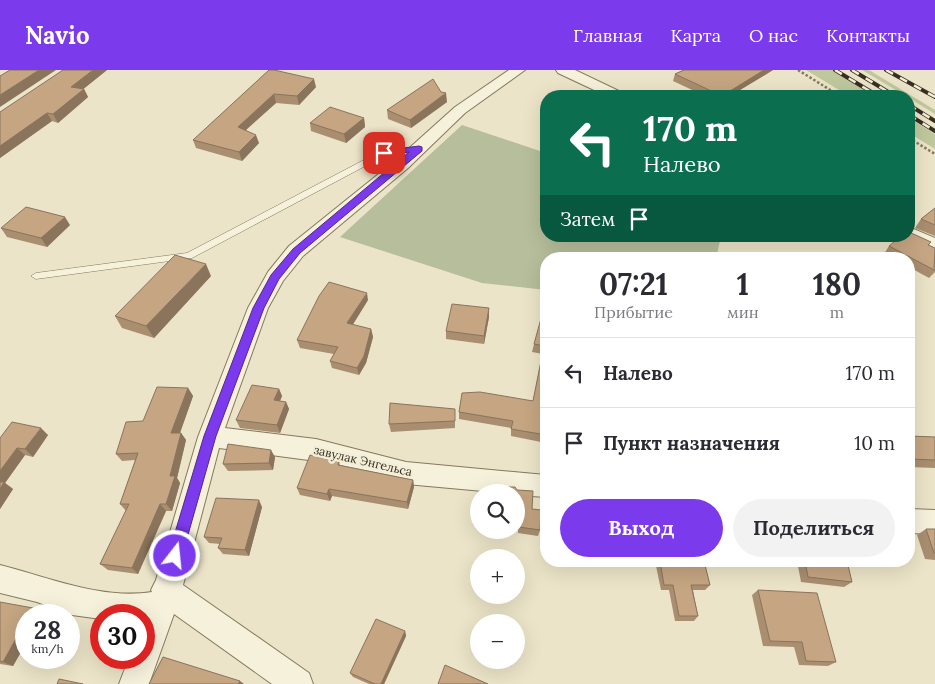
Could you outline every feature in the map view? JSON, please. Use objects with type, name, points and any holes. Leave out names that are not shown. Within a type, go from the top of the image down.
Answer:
[{"type":"street","points":[[134,684],[164,597],[210,436],[258,308],[275,277],[296,251],[419,149],[460,110],[518,70]]},
{"type":"street","points":[[563,70],[605,90]]},
{"type":"street","points":[[915,236],[935,246]]},
{"type":"street","name":"завулак Энгельса","points":[[210,436],[316,450],[406,473],[540,485]]},
{"type":"street","points":[[915,521],[935,522]]},
{"type":"street","points":[[0,579],[37,588],[72,601],[138,610],[164,597]]},
{"type":"street","points":[[164,597],[298,684]]},
{"type":"lane","points":[[36,276],[189,256],[384,153],[419,149]]},
{"type":"path","points":[[798,70],[830,90]]},
{"type":"path","points":[[915,142],[935,154]]},
{"type":"green space","points":[[806,70],[832,70],[864,90],[839,90]]},
{"type":"green space","points":[[862,70],[869,70],[902,90],[896,90]]},
{"type":"green space","points":[[915,98],[935,110],[935,114],[915,102]]},
{"type":"green space","points":[[915,122],[935,134],[935,149],[915,137]]},
{"type":"green space","points":[[462,125],[540,151],[540,242],[720,242],[718,252],[540,252],[540,289],[482,283],[340,237]]},
{"type":"building","points":[[10,70],[39,70],[0,95],[0,76]]},
{"type":"building","points":[[63,70],[93,70],[71,87],[84,89],[53,114],[47,113],[0,146],[0,112]]},
{"type":"building","points":[[269,70],[314,79],[297,96],[274,94],[238,127],[256,135],[239,152],[193,140]]},
{"type":"building","points":[[684,70],[764,70],[732,90],[709,90],[675,74]]},
{"type":"building","points":[[433,79],[441,92],[446,93],[410,120],[387,110]]},
{"type":"building","points":[[330,107],[364,118],[344,134],[310,123]]},
{"type":"building","points":[[26,207],[65,217],[41,238],[1,228]]},
{"type":"building","points":[[935,208],[935,225],[921,219]]},
{"type":"building","points":[[915,235],[931,242],[928,245],[935,248],[934,270],[915,260],[915,252],[900,252],[889,246],[894,242],[915,242]]},
{"type":"building","points":[[175,255],[206,264],[146,326],[115,316]]},
{"type":"building","points":[[329,282],[367,293],[347,323],[371,329],[364,356],[357,368],[330,361],[338,347],[297,340],[319,296]]},
{"type":"building","points":[[452,304],[489,308],[484,336],[446,331]]},
{"type":"building","points":[[540,322],[540,345],[534,344]]},
{"type":"building","points":[[540,366],[540,434],[511,429],[513,421],[459,412],[462,393],[480,392],[533,401]]},
{"type":"building","points":[[252,385],[279,389],[274,400],[286,402],[277,425],[236,420]]},
{"type":"building","points":[[157,387],[188,388],[171,433],[181,433],[170,476],[175,476],[166,504],[160,504],[132,568],[100,564],[129,504],[120,504],[138,453],[116,454],[126,422],[143,421]]},
{"type":"building","points":[[390,403],[455,409],[455,421],[389,424]]},
{"type":"building","points":[[12,422],[41,428],[25,449],[17,448],[0,471],[0,438]]},
{"type":"building","points":[[915,436],[935,437],[935,460],[915,459]]},
{"type":"building","points":[[228,444],[271,450],[269,463],[223,464]]},
{"type":"building","points":[[310,455],[339,462],[338,465],[413,480],[407,502],[329,489],[327,494],[297,488]]},
{"type":"building","points":[[525,490],[533,491],[532,509],[540,510],[540,530],[525,528]]},
{"type":"building","points":[[216,498],[259,500],[245,550],[218,548],[222,538],[204,537]]},
{"type":"building","points":[[926,529],[935,529],[935,553],[934,553]]},
{"type":"building","points":[[661,567],[706,567],[710,585],[691,585],[698,616],[679,616],[673,585],[664,585]]},
{"type":"building","points":[[806,567],[848,567],[852,582],[808,577]]},
{"type":"building","points":[[758,590],[817,593],[836,662],[806,661],[802,642],[770,641]]},
{"type":"building","points":[[0,602],[15,605],[15,641],[3,662],[0,661]]},
{"type":"building","points":[[376,619],[405,631],[381,684],[375,684],[350,673]]},
{"type":"building","points":[[163,657],[240,681],[238,684],[149,684]]},
{"type":"building","points":[[445,665],[488,684],[438,684]]},
{"type":"building","points":[[59,679],[83,684],[57,684]]},
{"type":"railway","points":[[835,70],[868,90]]},
{"type":"railway","points":[[852,70],[885,90]]},
{"type":"railway","points":[[886,70],[935,97]]},
{"type":"railway","points":[[915,109],[935,121]]},
{"type":"railway","points":[[915,119],[935,131]]},
{"type":"route","points":[[175,556],[210,436],[258,308],[275,277],[296,251],[419,149],[384,153]]}]
